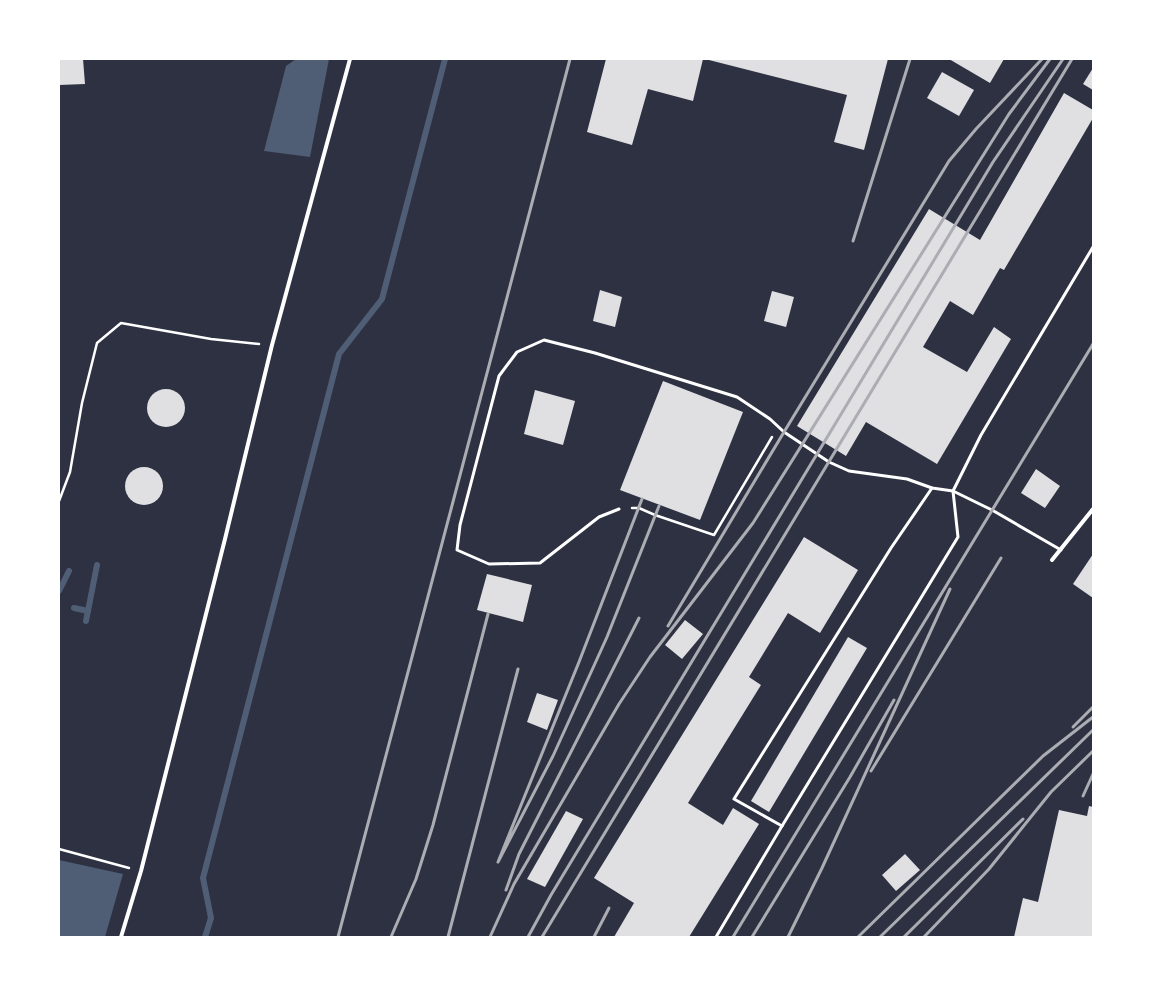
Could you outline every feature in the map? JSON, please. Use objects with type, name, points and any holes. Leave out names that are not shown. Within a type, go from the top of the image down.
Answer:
[{"type":"street","points":[[121,937],[141,871],[223,547],[272,345],[350,59]]},
{"type":"street","points":[[1052,560],[1093,509]]},
{"type":"lane","points":[[716,937],[958,537],[953,491],[981,435],[1093,247]]},
{"type":"lane","points":[[619,509],[599,516],[540,563],[489,564],[457,550],[460,525],[499,376],[517,352],[544,340],[595,353],[737,397],[770,419],[784,432],[829,462],[849,471],[907,479],[932,488],[953,491],[992,510],[1061,550]]},
{"type":"lane","points":[[782,826],[734,799],[891,548],[932,488]]},
{"type":"path","points":[[59,501],[70,472],[82,403],[97,343],[121,323],[211,338],[272,345]]},
{"type":"path","points":[[619,509],[639,508],[714,535],[778,426]]},
{"type":"path","points":[[59,849],[141,871]]},
{"type":"water","points":[[296,59],[329,59],[310,157],[264,151],[286,66]]},
{"type":"water","points":[[59,860],[123,874],[105,937],[59,936]]},
{"type":"building","points":[[59,59],[83,59],[85,84],[59,85]]},
{"type":"building","points":[[606,59],[703,59],[693,101],[648,89],[632,145],[587,132]]},
{"type":"building","points":[[705,59],[888,59],[864,150],[834,142],[847,95]]},
{"type":"building","points":[[949,59],[1004,59],[990,83]]},
{"type":"building","points":[[1093,68],[1093,90],[1083,84]]},
{"type":"building","points":[[942,72],[974,90],[959,116],[927,98]]},
{"type":"building","points":[[1064,93],[1093,110],[1093,118],[1004,270],[1000,268],[973,315],[950,301],[923,347],[967,372],[994,327],[1011,339],[937,464],[866,422],[846,456],[797,426],[929,209],[980,240]]},
{"type":"building","points":[[600,290],[622,297],[615,327],[593,321]]},
{"type":"building","points":[[772,291],[794,297],[786,327],[764,321]]},
{"type":"building","points":[[663,381],[743,412],[700,520],[620,490]]},
{"type":"building","points":[[162,389],[170,389],[180,394],[184,401],[184,415],[180,422],[170,427],[162,427],[152,422],[150,419],[147,412],[147,404],[152,394],[155,392]]},
{"type":"building","points":[[535,390],[575,401],[563,445],[524,434]]},
{"type":"building","points":[[140,467],[148,467],[158,472],[162,479],[162,493],[158,500],[148,505],[140,505],[130,500],[128,497],[125,490],[125,482],[130,472],[133,470]]},
{"type":"building","points":[[1036,469],[1060,486],[1045,508],[1021,493]]},
{"type":"building","points":[[804,537],[858,570],[820,633],[788,613],[749,677],[761,685],[688,803],[723,825],[733,808],[759,824],[689,937],[614,937],[634,903],[594,878]]},
{"type":"building","points":[[1093,554],[1093,598],[1073,584]]},
{"type":"building","points":[[487,574],[532,585],[523,622],[477,610]]},
{"type":"building","points":[[685,620],[703,634],[682,659],[665,645]]},
{"type":"building","points":[[848,637],[867,648],[769,812],[751,801]]},
{"type":"building","points":[[537,693],[558,700],[547,730],[527,722]]},
{"type":"building","points":[[1089,806],[1093,807],[1093,937],[1014,937],[1023,898],[1038,902],[1059,810],[1087,816]]},
{"type":"building","points":[[566,811],[583,819],[545,887],[527,879]]},
{"type":"building","points":[[905,854],[920,870],[896,891],[882,875]]},
{"type":"waterway","points":[[205,937],[211,918],[203,878],[339,354],[382,299],[445,59]]},
{"type":"waterway","points":[[86,621],[97,565]]},
{"type":"waterway","points":[[59,591],[69,571]]},
{"type":"waterway","points":[[74,608],[88,611]]},
{"type":"railway","points":[[338,937],[570,59]]},
{"type":"railway","points":[[853,241],[910,59]]},
{"type":"railway","points":[[668,626],[949,161],[976,129],[1042,59]]},
{"type":"railway","points":[[490,937],[514,884],[619,704],[650,657],[753,523],[1009,114],[1050,59]]},
{"type":"railway","points":[[528,937],[551,895],[993,162],[1063,59]]},
{"type":"railway","points":[[542,937],[1072,59]]},
{"type":"railway","points":[[733,937],[1093,344]]},
{"type":"railway","points":[[642,499],[579,662],[498,862],[553,756],[607,637],[659,506]]},
{"type":"railway","points":[[871,771],[1001,558]]},
{"type":"railway","points":[[788,937],[822,868],[950,589]]},
{"type":"railway","points":[[391,937],[416,879],[433,825],[488,614]]},
{"type":"railway","points":[[506,890],[519,854],[639,618]]},
{"type":"railway","points":[[448,937],[518,669]]},
{"type":"railway","points":[[752,937],[850,777],[894,700]]},
{"type":"railway","points":[[1073,727],[1093,707]]},
{"type":"railway","points":[[858,937],[1043,756],[1093,717]]},
{"type":"railway","points":[[880,937],[1093,730]]},
{"type":"railway","points":[[924,937],[989,869],[1051,792],[1093,751]]},
{"type":"railway","points":[[1083,796],[1093,774]]},
{"type":"railway","points":[[904,937],[1023,819]]},
{"type":"railway","points":[[594,937],[609,908]]}]
